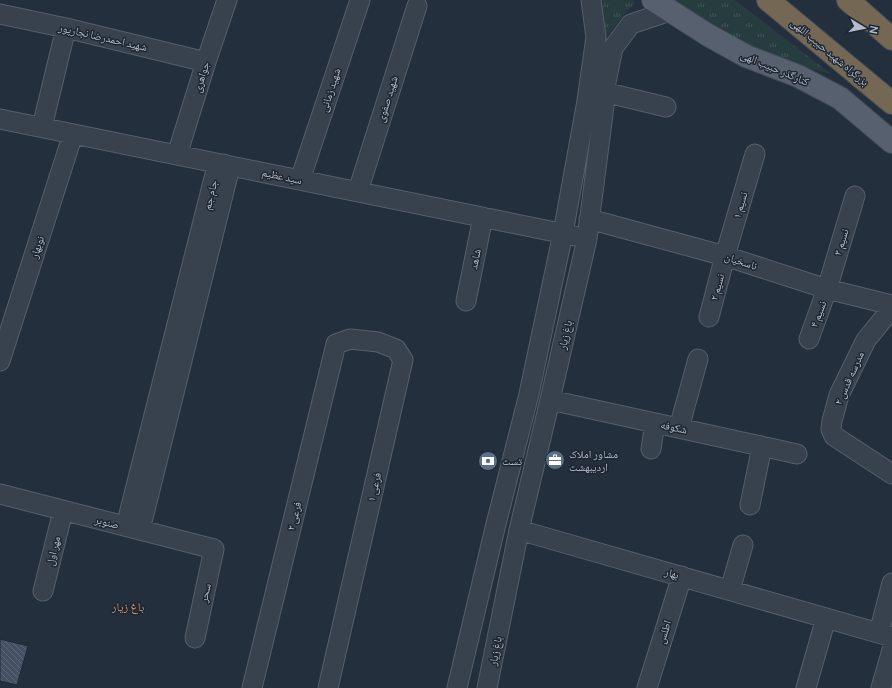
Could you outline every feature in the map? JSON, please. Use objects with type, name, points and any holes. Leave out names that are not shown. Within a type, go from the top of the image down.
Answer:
[{"type":"highway","name":"بزرگراه شهید حبیب اللهی","points":[[768,0],[892,104]]},
{"type":"highway","points":[[848,0],[892,39]]},
{"type":"main road","name":"کنارگذر حبیب الهی","points":[[662,5],[708,35],[746,56],[798,76],[840,98],[892,142]]},
{"type":"street","name":"جواهری","points":[[178,154],[206,62],[227,0]]},
{"type":"street","name":"شهید زمانی","points":[[300,180],[360,0]]},
{"type":"street","name":"باغ زیار","points":[[487,688],[519,530],[587,238],[598,100],[596,37],[590,0]]},
{"type":"street","name":"باغ زیار","points":[[457,688],[529,394],[563,233],[613,48],[631,24],[662,5]]},
{"type":"street","name":"شهید صفوی","points":[[358,191],[416,6]]},
{"type":"street","name":"شهید احمدرضا نجارپور","points":[[0,14],[66,28],[206,62]]},
{"type":"street","points":[[42,127],[66,28]]},
{"type":"street","points":[[598,100],[666,107]]},
{"type":"street","name":"سید عظیم","points":[[0,119],[587,238]]},
{"type":"street","name":"نوبهار","points":[[0,361],[73,134]]},
{"type":"street","name":"نسیم ۱","points":[[725,256],[755,154]]},
{"type":"street","name":"جام جم","points":[[132,528],[143,518],[228,175],[224,164]]},
{"type":"street","name":"نسیم ۳","points":[[827,289],[855,196]]},
{"type":"street","name":"شاهد","points":[[466,301],[483,217]]},
{"type":"street","name":"ناسخیان","points":[[589,219],[725,256],[827,289],[892,307]]},
{"type":"street","name":"نسیم ۲","points":[[709,317],[725,256]]},
{"type":"street","name":"نسیم ۴","points":[[809,339],[827,289]]},
{"type":"street","name":"مدرسه قدس ۲","points":[[892,307],[866,340],[839,395],[831,429],[834,436],[892,474]]},
{"type":"street","name":"فرعی ۱","points":[[328,688],[403,360],[396,349],[378,342],[350,339],[336,344]]},
{"type":"street","name":"فرعی ۲","points":[[252,688],[336,344]]},
{"type":"street","points":[[679,428],[698,359]]},
{"type":"street","name":"شکوفه","points":[[550,400],[798,454]]},
{"type":"street","points":[[650,449],[655,423]]},
{"type":"street","points":[[750,505],[762,446]]},
{"type":"street","name":"صنوبر","points":[[0,494],[214,549]]},
{"type":"street","name":"مهر اول","points":[[43,591],[63,511]]},
{"type":"street","name":"بهار","points":[[519,530],[885,635]]},
{"type":"street","points":[[730,590],[743,545]]},
{"type":"street","name":"سحر","points":[[196,638],[214,549]]},
{"type":"street","name":"اطلس","points":[[647,688],[682,576]]},
{"type":"street","points":[[885,635],[892,583]]},
{"type":"street","points":[[806,688],[826,618]]},
{"type":"street","points":[[881,688],[892,650]]},
{"type":"green space","points":[[602,0],[633,0],[635,2],[606,37]]},
{"type":"green space","points":[[672,0],[735,0],[831,74],[798,65],[736,38]]},
{"type":"building","points":[[0,639],[28,646],[17,685],[0,681]]},
{"type":"place","name":"مشاور املاک اردیبهشت","points":[[555,460]]},
{"type":"place","name":"تست","points":[[488,461]]},
{"type":"district","name":"باغ زیار","points":[[128,607]]}]
